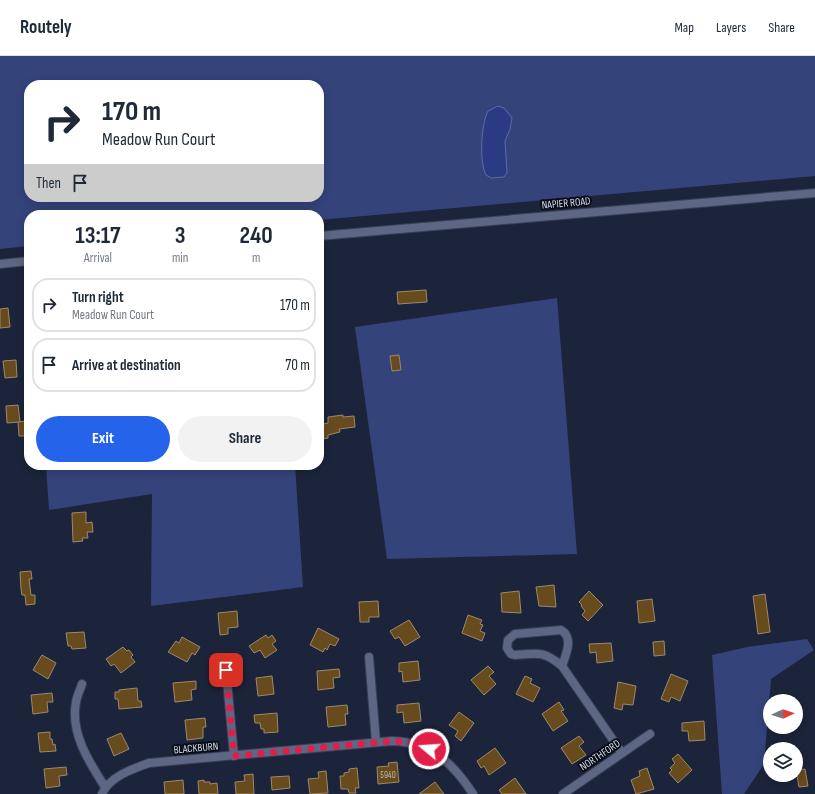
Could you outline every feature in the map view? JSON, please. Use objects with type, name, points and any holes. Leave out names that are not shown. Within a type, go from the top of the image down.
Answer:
[{"type":"street","name":"NAPIER ROAD","points":[[324,236],[815,193]]},
{"type":"street","points":[[0,264],[24,262]]},
{"type":"street","points":[[562,666],[568,636],[561,630],[515,634],[508,640],[507,648],[512,654],[548,655],[562,666],[622,753]]},
{"type":"street","points":[[368,657],[376,742]]},
{"type":"street","points":[[226,670],[234,756]]},
{"type":"street","points":[[82,684],[76,702],[76,725],[86,758],[103,790]]},
{"type":"street","name":"NORTHFORD","points":[[563,794],[650,734]]},
{"type":"street","name":"BLACKBURN","points":[[103,790],[131,769],[149,763],[376,742],[409,742],[429,749],[456,770],[473,794]]},
{"type":"shaded area","points":[[0,56],[815,56],[815,176],[324,220],[324,210],[24,210],[24,247],[0,249]]},
{"type":"shaded area","points":[[498,106],[504,108],[512,118],[510,129],[505,141],[507,173],[504,177],[491,178],[486,175],[482,161],[482,134],[488,111]]},
{"type":"shaded area","points":[[557,298],[577,554],[387,559],[355,327]]},
{"type":"shaded area","points":[[46,470],[295,470],[303,587],[151,606],[152,494],[49,510]]},
{"type":"shaded area","points":[[807,639],[814,650],[771,679],[770,694],[763,694],[763,734],[766,734],[766,742],[763,742],[763,766],[744,794],[722,794],[712,655],[747,647]]},
{"type":"building","points":[[426,290],[427,302],[398,304],[397,292]]},
{"type":"building","points":[[8,308],[10,327],[0,328],[0,309]]},
{"type":"building","points":[[399,355],[401,370],[392,371],[390,356]]},
{"type":"building","points":[[16,360],[17,377],[5,378],[3,361]]},
{"type":"building","points":[[18,405],[20,422],[7,423],[6,406]]},
{"type":"building","points":[[343,415],[343,417],[354,416],[355,427],[339,429],[340,432],[328,435],[328,438],[324,439],[324,424],[328,423],[328,417]]},
{"type":"building","points":[[24,421],[24,436],[19,436],[18,422]]},
{"type":"building","points":[[86,512],[86,523],[92,522],[93,532],[87,532],[88,538],[82,538],[83,541],[73,542],[72,513]]},
{"type":"building","points":[[31,571],[32,579],[29,579],[31,595],[35,595],[35,604],[26,605],[25,595],[22,595],[20,572]]},
{"type":"building","points":[[554,585],[556,607],[539,606],[536,587]]},
{"type":"building","points":[[519,591],[521,613],[502,612],[501,593]]},
{"type":"building","points":[[589,591],[603,605],[588,621],[582,615],[585,611],[579,602]]},
{"type":"building","points":[[765,594],[770,632],[758,634],[753,596]]},
{"type":"building","points":[[652,599],[655,621],[639,623],[637,601]]},
{"type":"building","points":[[378,601],[379,617],[369,617],[369,622],[360,622],[359,602]]},
{"type":"building","points":[[237,611],[238,627],[228,628],[228,634],[220,635],[218,613]]},
{"type":"building","points":[[468,615],[482,620],[480,624],[483,625],[480,631],[485,633],[482,641],[462,633]]},
{"type":"building","points":[[409,620],[420,637],[405,646],[399,637],[395,639],[390,631]]},
{"type":"building","points":[[318,628],[339,639],[335,646],[330,644],[327,650],[325,648],[323,652],[310,645]]},
{"type":"building","points":[[84,632],[86,648],[72,649],[71,646],[68,646],[66,633]]},
{"type":"building","points":[[266,635],[268,638],[272,635],[276,641],[272,644],[277,650],[265,658],[260,650],[254,653],[249,646]]},
{"type":"building","points":[[182,637],[200,647],[195,655],[192,653],[187,662],[168,652],[176,641],[179,643]]},
{"type":"building","points":[[664,641],[665,655],[654,656],[653,642]]},
{"type":"building","points":[[611,643],[613,661],[597,663],[596,652],[590,653],[589,644]]},
{"type":"building","points":[[123,647],[127,651],[129,650],[133,655],[131,657],[135,662],[121,673],[114,664],[111,666],[106,659]]},
{"type":"building","points":[[42,655],[56,663],[48,679],[33,670]]},
{"type":"building","points":[[418,661],[420,680],[403,682],[402,671],[399,672],[399,663]]},
{"type":"building","points":[[488,666],[494,672],[489,676],[496,684],[484,695],[471,680]]},
{"type":"building","points":[[339,669],[340,677],[333,678],[334,688],[318,690],[317,671]]},
{"type":"building","points":[[671,674],[688,681],[680,701],[671,697],[669,702],[661,699]]},
{"type":"building","points":[[272,676],[274,694],[258,696],[256,678]]},
{"type":"building","points":[[525,676],[532,679],[530,683],[540,688],[533,702],[516,694]]},
{"type":"building","points":[[196,681],[196,689],[191,690],[192,700],[175,702],[173,683]]},
{"type":"building","points":[[618,682],[636,686],[633,705],[623,704],[622,710],[614,708]]},
{"type":"building","points":[[137,688],[138,701],[141,701],[142,707],[119,709],[118,699],[115,699],[115,692],[119,692],[119,690]]},
{"type":"building","points":[[52,693],[53,702],[47,702],[48,712],[33,714],[31,695]]},
{"type":"building","points":[[559,702],[564,710],[561,711],[568,721],[553,731],[542,714]]},
{"type":"building","points":[[419,703],[421,721],[404,723],[403,712],[397,713],[397,705]]},
{"type":"building","points":[[347,705],[348,714],[345,714],[346,725],[328,727],[326,707]]},
{"type":"building","points":[[459,712],[474,723],[461,741],[455,736],[458,731],[449,725]]},
{"type":"building","points":[[277,713],[278,732],[264,733],[264,729],[261,729],[260,723],[255,723],[254,715]]},
{"type":"building","points":[[205,718],[206,727],[203,727],[203,738],[187,740],[185,720]]},
{"type":"building","points":[[704,721],[705,740],[689,741],[688,731],[682,731],[682,723]]},
{"type":"building","points":[[50,732],[50,739],[52,739],[53,745],[55,744],[56,751],[40,752],[38,733]]},
{"type":"building","points":[[121,733],[129,749],[114,756],[107,739]]},
{"type":"building","points":[[579,736],[584,742],[579,746],[586,755],[572,764],[561,748]]},
{"type":"building","points":[[495,748],[506,763],[489,775],[484,766],[481,768],[477,761]]},
{"type":"building","points":[[678,754],[692,770],[678,783],[669,773],[672,770],[670,768],[675,763],[672,759]]},
{"type":"building","points":[[397,762],[399,782],[378,784],[377,767],[389,766],[388,763]]},
{"type":"building","points":[[66,767],[67,775],[59,776],[60,786],[46,788],[44,769]]},
{"type":"building","points":[[357,768],[359,788],[355,788],[356,793],[349,793],[348,789],[341,789],[340,776],[344,776],[344,773],[349,772],[349,769]]},
{"type":"building","points":[[647,768],[654,789],[636,794],[631,780],[640,776],[639,771]]},
{"type":"building","points":[[803,769],[805,769],[808,786],[799,787],[798,782],[803,782]]},
{"type":"building","points":[[326,771],[328,793],[310,794],[308,779],[319,778],[318,772]]},
{"type":"building","points":[[253,774],[254,794],[236,794],[235,782],[245,781],[244,775]]},
{"type":"building","points":[[289,776],[290,788],[272,790],[271,777]]},
{"type":"building","points":[[515,778],[526,794],[502,794],[499,790]]},
{"type":"building","points":[[183,780],[184,794],[165,794],[164,782]]},
{"type":"building","points":[[204,780],[204,782],[210,782],[210,784],[217,783],[218,794],[199,794],[198,781]]},
{"type":"building","points":[[435,782],[444,794],[419,794]]},
{"type":"route","points":[[226,670],[234,756],[392,741],[409,742],[429,749]]}]
